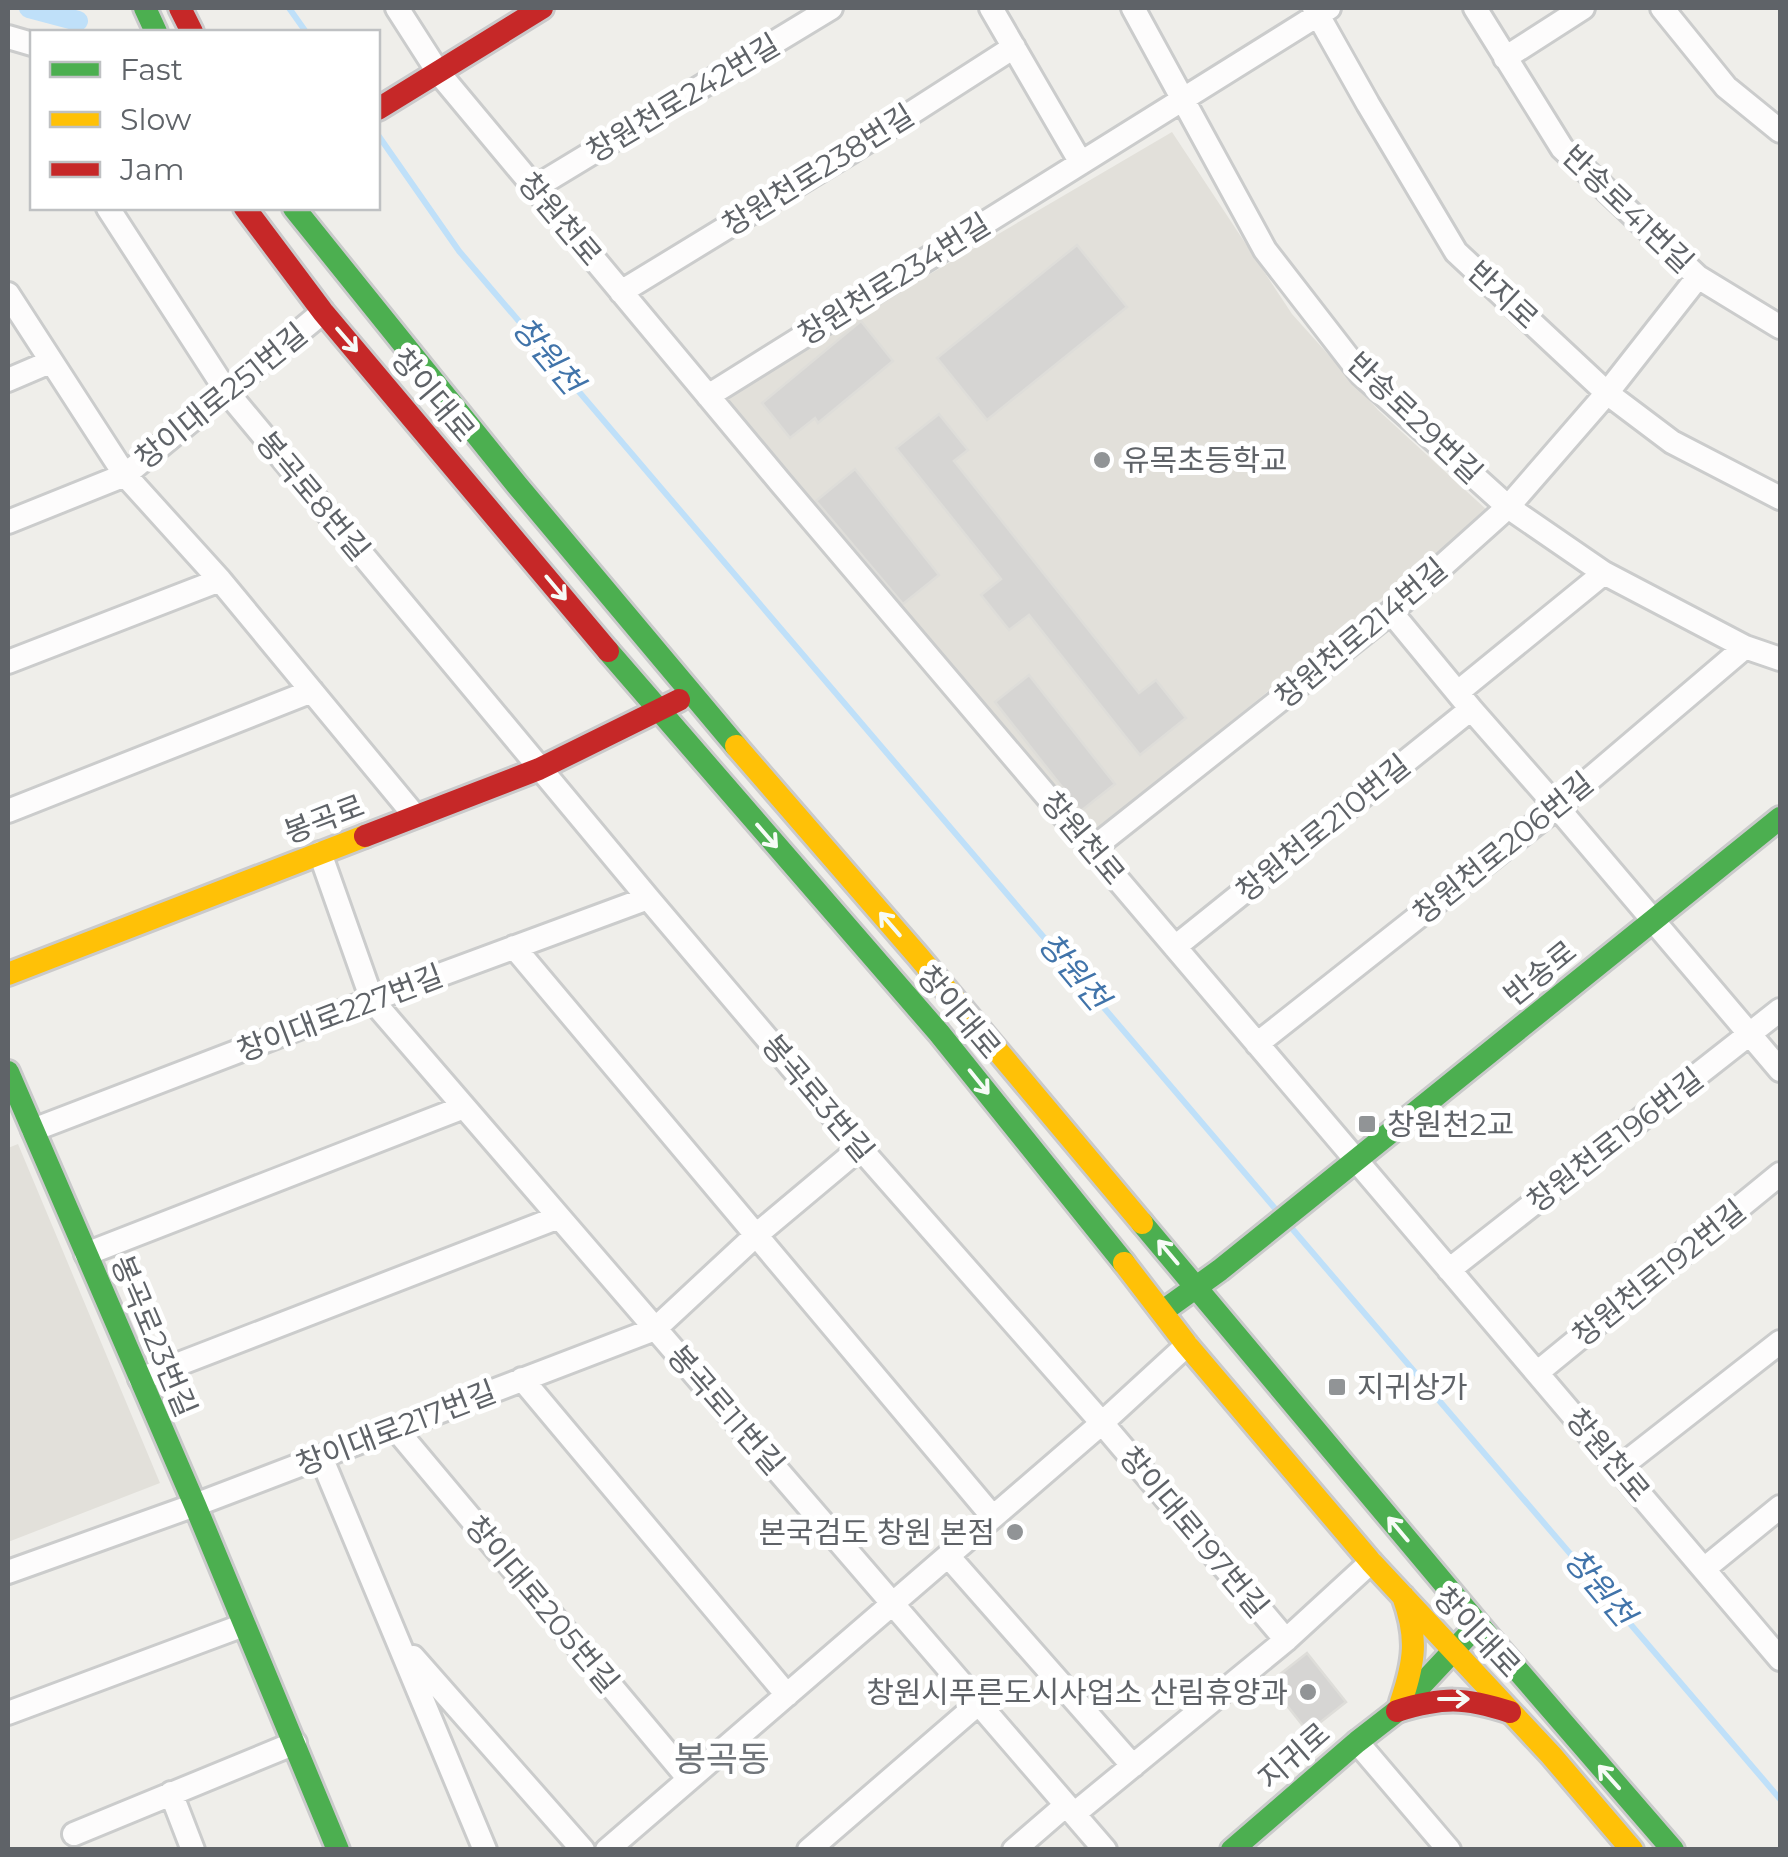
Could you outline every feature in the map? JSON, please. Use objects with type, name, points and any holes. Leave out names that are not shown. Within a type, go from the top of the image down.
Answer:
[{"type":"main road","points":[[380,108],[542,8]]},
{"type":"main road","name":"창이대로","points":[[246,210],[322,312],[658,710],[939,1034],[1186,1345],[1371,1562],[1551,1755],[1632,1850]]},
{"type":"main road","name":"창이대로","points":[[296,210],[398,342],[692,694],[940,981],[1673,1850]]},
{"type":"main road","name":"봉곡로","points":[[8,974],[540,769],[692,694]]},
{"type":"main road","name":"반송로","points":[[1197,1286],[1780,818]]},
{"type":"main road","name":"봉곡로23번길","points":[[8,1072],[195,1505],[338,1850]]},
{"type":"main road","points":[[1162,1311],[1197,1286]]},
{"type":"main road","points":[[1398,1711],[1415,1645],[1412,1619],[1403,1596]]},
{"type":"main road","name":"지귀로","points":[[1232,1850],[1398,1711],[1479,1624]]},
{"type":"main road","name":"지귀로","points":[[1398,1711],[1450,1698],[1476,1700],[1510,1712]]},
{"type":"street","name":"창원천로","points":[[397,8],[430,77],[534,188],[1257,1044],[1346,1168],[1450,1270],[1780,1660]]},
{"type":"street","name":"창원천로242번길","points":[[534,188],[831,8]]},
{"type":"street","points":[[991,8],[1081,163]]},
{"type":"street","name":"반송로29번길","points":[[1133,8],[1265,250],[1362,374],[1508,508],[1604,573],[1746,647],[1780,659]]},
{"type":"street","name":"반송로41번길","points":[[1474,8],[1562,148],[1698,277],[1780,327]]},
{"type":"street","points":[[1505,58],[1583,8]]},
{"type":"street","points":[[1662,8],[1726,87],[1780,132]]},
{"type":"street","name":"창원천로234번길","points":[[708,396],[1320,10]]},
{"type":"street","name":"반지로","points":[[1320,10],[1368,104],[1456,252],[1607,393],[1672,442],[1780,498]]},
{"type":"street","name":"창원천로238번길","points":[[620,292],[852,151],[1014,46]]},
{"type":"street","name":"봉곡로8번길","points":[[109,210],[227,392],[540,769]]},
{"type":"street","name":"창원천로214번길","points":[[1092,849],[1391,612],[1508,508],[1607,393],[1698,277]]},
{"type":"street","points":[[8,294],[126,475],[220,580],[416,816]]},
{"type":"street","name":"창이대로251번길","points":[[8,522],[126,475],[322,312]]},
{"type":"street","points":[[8,380],[50,362]]},
{"type":"street","name":"창원천로210번길","points":[[1174,947],[1464,701],[1604,573]]},
{"type":"street","points":[[8,662],[220,580]]},
{"type":"street","points":[[1391,612],[1780,1070]]},
{"type":"street","name":"창원천로206번길","points":[[1257,1044],[1558,807],[1746,647]]},
{"type":"street","points":[[8,811],[312,692]]},
{"type":"street","name":"봉곡로3번길","points":[[540,769],[860,1148],[1102,1423]]},
{"type":"street","name":"봉곡로11번길","points":[[320,852],[372,1000],[1104,1850]]},
{"type":"street","name":"창이대로227번길","points":[[33,1130],[648,898]]},
{"type":"street","points":[[514,948],[993,1517]]},
{"type":"street","name":"창원천로196번길","points":[[1450,1270],[1780,1010]]},
{"type":"street","points":[[86,1254],[464,1108]]},
{"type":"street","name":"창이대로217번길","points":[[8,1572],[195,1505],[655,1329],[755,1236],[860,1148]]},
{"type":"street","name":"창원천로192번길","points":[[1538,1372],[1780,1174]]},
{"type":"street","points":[[140,1379],[559,1217]]},
{"type":"street","points":[[1619,1468],[1780,1342]]},
{"type":"street","points":[[607,1850],[1102,1423],[1186,1345]]},
{"type":"street","points":[[522,1379],[787,1695]]},
{"type":"street","name":"창이대로197번길","points":[[1102,1423],[1286,1640]]},
{"type":"street","name":"창이대로205번길","points":[[395,1428],[688,1779]]},
{"type":"street","points":[[321,1456],[485,1850]]},
{"type":"street","points":[[1704,1569],[1780,1507]]},
{"type":"street","points":[[948,1556],[1132,1766]]},
{"type":"street","name":"창이대로197번길","points":[[1014,1850],[1132,1766],[1286,1640],[1371,1562]]},
{"type":"street","points":[[8,1713],[244,1625]]},
{"type":"street","points":[[398,1641],[583,1850]]},
{"type":"street","points":[[809,1850],[979,1703]]},
{"type":"street","points":[[1357,1742],[1449,1850]]},
{"type":"street","points":[[74,1834],[295,1744]]},
{"type":"street","points":[[171,1793],[193,1850]]},
{"type":"shaded area","name":"유목초등학교","points":[[1172,132],[1292,314],[1378,410],[1488,511],[1090,837],[719,398]]},
{"type":"shaded area","points":[[18,1144],[160,1483],[8,1542],[8,1148]]},
{"type":"building","points":[[1077,245],[1127,307],[987,420],[937,358]]},
{"type":"building","points":[[861,321],[893,361],[818,423],[815,418],[790,438],[762,403]]},
{"type":"building","points":[[939,414],[968,450],[954,461],[1139,693],[1156,680],[1186,718],[1140,755],[1029,615],[1009,630],[981,595],[1001,579],[896,448]]},
{"type":"building","points":[[855,469],[939,575],[903,604],[816,501]]},
{"type":"building","points":[[1029,675],[1115,784],[1081,811],[995,702]]},
{"type":"building","name":"창원시푸른도시사업소 산림휴양과","points":[[1307,1653],[1346,1702],[1308,1732],[1269,1683]]},
{"type":"waterway","points":[[29,8],[78,21]]},
{"type":"waterway","name":"창원천","points":[[289,8],[305,30]]},
{"type":"waterway","name":"창원천","points":[[380,138],[459,251],[1278,1212]]},
{"type":"waterway","name":"창원천","points":[[1289,1225],[1780,1799]]},
{"type":"traffic: fast","points":[[145,8],[155,30]]},
{"type":"traffic: fast","points":[[296,210],[517,485],[736,746]]},
{"type":"traffic: fast","points":[[608,651],[939,1033],[1124,1263]]},
{"type":"traffic: fast","points":[[1163,1311],[1220,1270],[1780,818]]},
{"type":"traffic: fast","points":[[8,1072],[195,1505],[338,1850]]},
{"type":"traffic: fast","points":[[1142,1223],[1673,1850]]},
{"type":"traffic: fast","points":[[1232,1850],[1397,1711],[1469,1634]]},
{"type":"traffic: slow","points":[[736,746],[1142,1223]]},
{"type":"traffic: slow","points":[[8,974],[365,836]]},
{"type":"traffic: slow","points":[[1124,1263],[1187,1345],[1371,1562],[1551,1755],[1632,1850]]},
{"type":"traffic: slow","points":[[1401,1702],[1413,1649],[1403,1596]]},
{"type":"traffic: jam","points":[[180,8],[191,30]]},
{"type":"traffic: jam","points":[[380,108],[542,8]]},
{"type":"traffic: jam","points":[[246,210],[323,312],[608,651]]},
{"type":"traffic: jam","points":[[365,836],[539,769],[679,700]]},
{"type":"traffic: jam","points":[[1397,1711],[1454,1701],[1510,1712]]},
{"type":"place","name":"유목초등학교","points":[[1102,460]]},
{"type":"place","name":"창원천2교","points":[[1367,1124]]},
{"type":"place","name":"지귀상가","points":[[1337,1387]]},
{"type":"place","name":"본국검도 창원 본점","points":[[1015,1532]]},
{"type":"place","name":"창원시푸른도시사업소 산림휴양과","points":[[1308,1692]]},
{"type":"district","name":"봉곡동","points":[[722,1758]]}]
